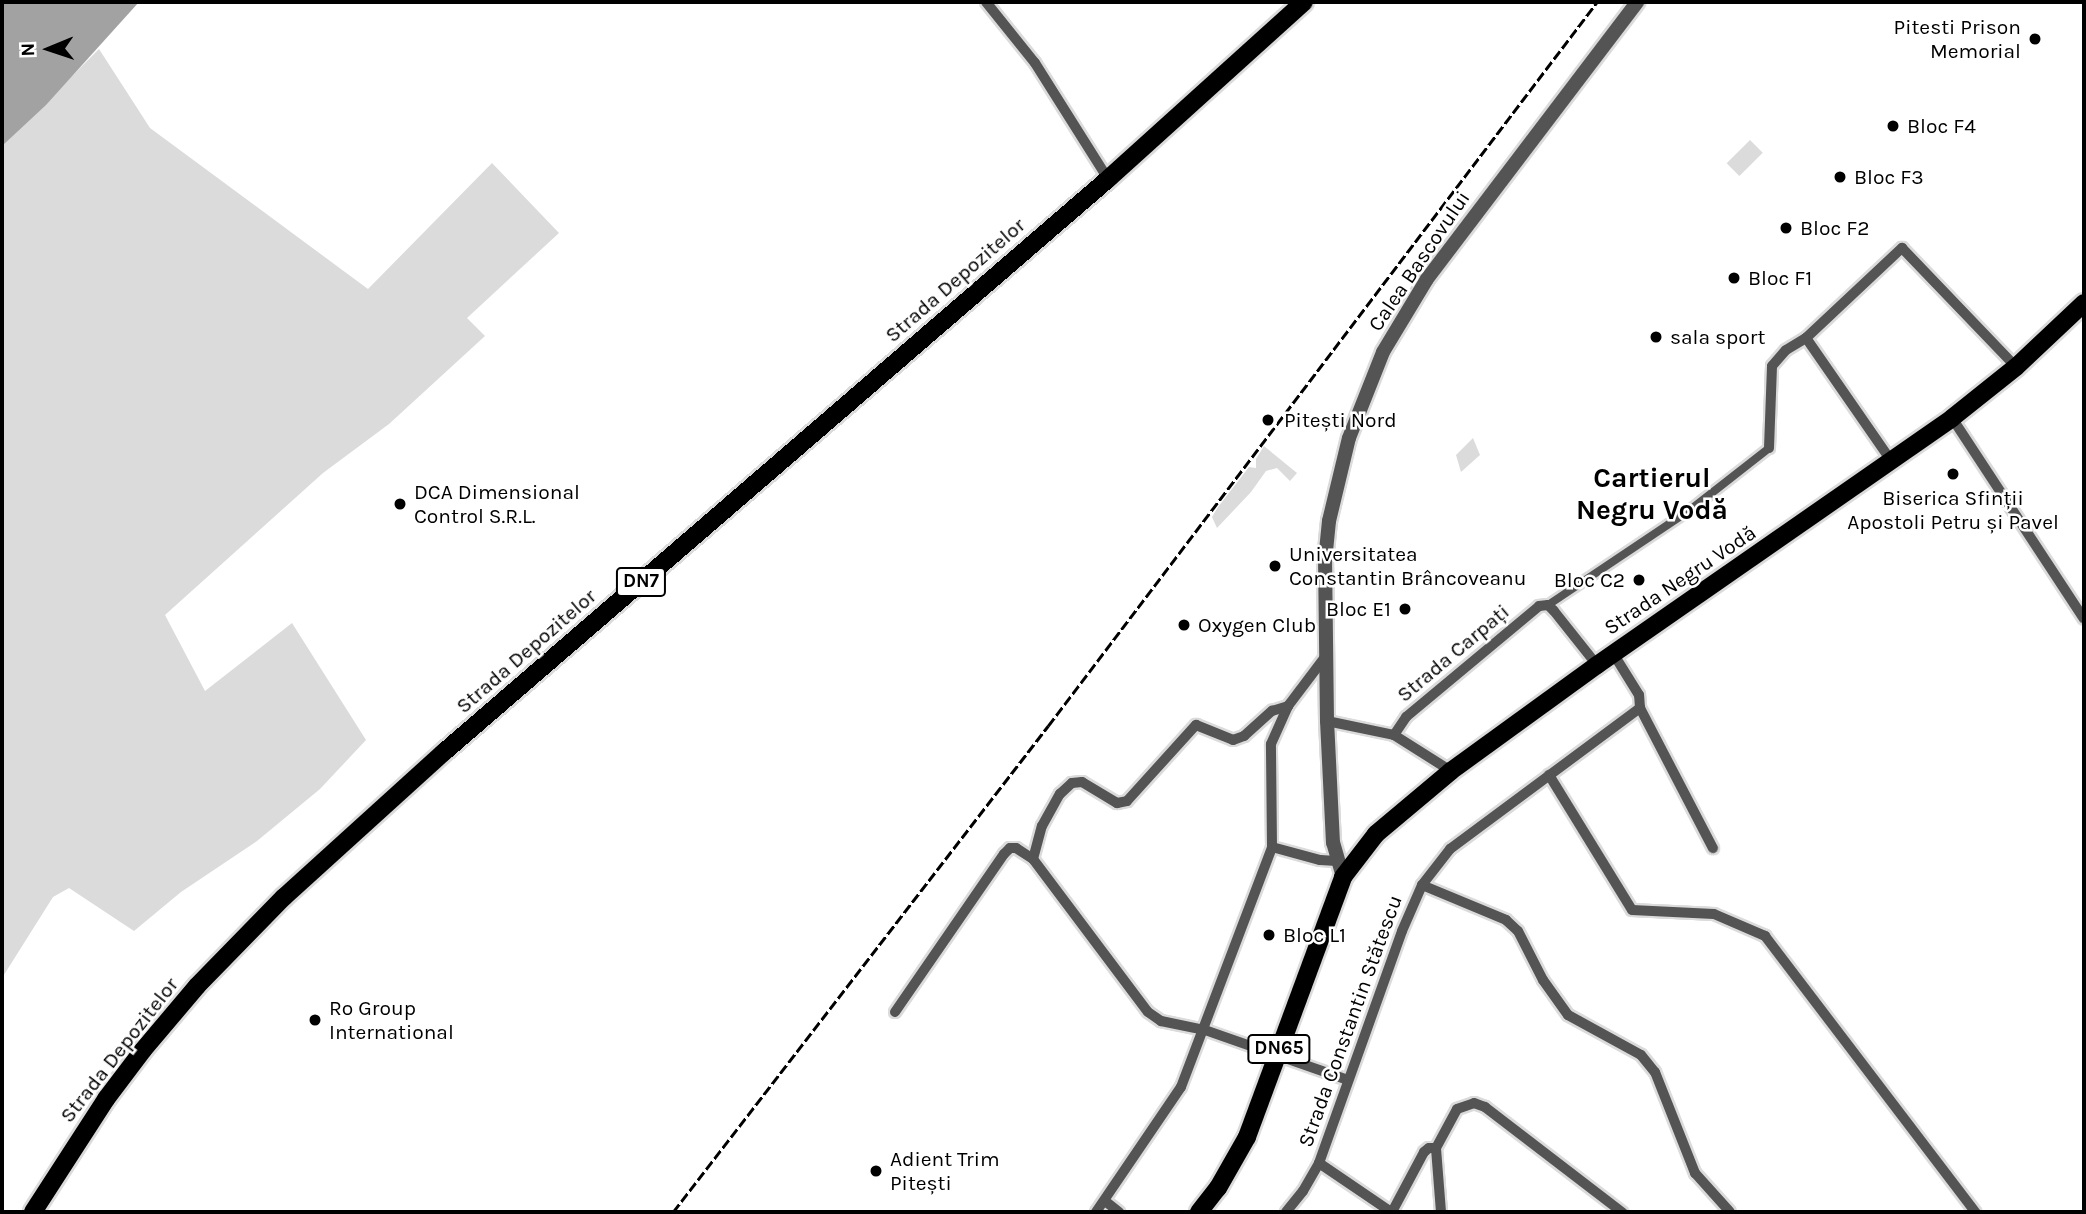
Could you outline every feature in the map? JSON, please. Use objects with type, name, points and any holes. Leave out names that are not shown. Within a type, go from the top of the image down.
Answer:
[{"type":"main road","name":"Strada Depozitelor","points":[[33,1212],[73,1147],[135,1060],[197,986],[284,897],[425,769],[1108,178],[1304,2]]},
{"type":"main road","name":"Strada Negru Vodă","points":[[1340,869],[1451,771],[1612,653],[1952,418],[2015,367],[2084,303]]},
{"type":"main road","name":"DN65","points":[[1199,1212],[1240,1153],[1278,1054],[1340,869]]},
{"type":"street","points":[[986,2],[1035,63],[1108,178]]},
{"type":"street","name":"Calea Bascovului","points":[[1340,869],[1333,843],[1326,721],[1325,561],[1329,521],[1349,438],[1383,352],[1427,279],[1637,2]]},
{"type":"street","points":[[1597,665],[1548,605],[1690,510],[1769,448],[1772,366],[1786,350],[1806,338],[1902,248],[2015,367]]},
{"type":"street","points":[[1806,338],[1892,462]]},
{"type":"street","points":[[1952,418],[2084,619]]},
{"type":"street","name":"Strada Carpați","points":[[1394,735],[1406,717],[1539,606],[1548,605]]},
{"type":"street","points":[[1612,653],[1639,695],[1640,708],[1713,848]]},
{"type":"street","points":[[1096,1212],[1175,1098],[1205,1030],[1272,847],[1271,744],[1288,706],[1325,656]]},
{"type":"street","points":[[1033,859],[1042,826],[1060,794],[1072,783],[1082,782],[1117,803],[1127,801],[1196,725],[1233,740],[1244,736],[1272,711],[1288,706]]},
{"type":"street","name":"Strada Constantin Stătescu","points":[[1286,1212],[1303,1191],[1319,1163],[1402,931],[1422,885],[1450,849],[1640,708]]},
{"type":"street","name":"Strada Carpați","points":[[1326,721],[1394,735],[1451,771]]},
{"type":"street","points":[[1549,775],[1632,910],[1714,914],[1765,936],[1975,1212]]},
{"type":"street","points":[[1333,843],[1342,847],[1364,848]]},
{"type":"street","points":[[1272,847],[1320,860],[1340,869]]},
{"type":"street","points":[[895,1012],[1010,848],[1025,852],[1033,859],[1148,1012],[1161,1021],[1205,1030],[1348,1080]]},
{"type":"street","points":[[1422,885],[1506,919],[1518,930],[1543,980],[1569,1015],[1641,1055],[1655,1072],[1695,1173],[1730,1212]]},
{"type":"street","points":[[1441,1212],[1436,1148],[1457,1109],[1474,1103],[1485,1107],[1622,1212]]},
{"type":"street","points":[[1319,1163],[1391,1212],[1424,1152],[1436,1148]]},
{"type":"street","points":[[1105,1200],[1119,1212]]},
{"type":"shaded area","points":[[4,2],[139,2],[46,105],[2,146]]},
{"type":"shaded area","points":[[99,49],[150,128],[368,289],[492,163],[559,233],[467,318],[485,336],[389,424],[323,473],[165,615],[205,691],[292,623],[366,740],[320,789],[257,841],[181,892],[134,931],[69,888],[53,897],[2,978],[2,146]]},
{"type":"shaded area","points":[[1750,140],[1763,153],[1739,176],[1727,163]]},
{"type":"shaded area","points":[[1473,438],[1480,455],[1461,472],[1456,455]]},
{"type":"shaded area","points":[[1264,446],[1297,473],[1290,481],[1277,468],[1266,471],[1251,492],[1217,528],[1212,517],[1249,467],[1256,468],[1256,459]]},
{"type":"railway","points":[[673,1212],[1048,726],[1597,2]]},
{"type":"place","name":"Pitesti Prison Memorial","points":[[2035,39]]},
{"type":"place","name":"Bloc F4","points":[[1893,126]]},
{"type":"place","name":"Bloc F3","points":[[1840,177]]},
{"type":"place","name":"Bloc F2","points":[[1786,228]]},
{"type":"place","name":"Bloc F1","points":[[1734,278]]},
{"type":"place","name":"sala sport","points":[[1656,337]]},
{"type":"place","name":"Pitești Nord","points":[[1268,420]]},
{"type":"place","name":"Biserica Sfinții Apostoli Petru și Pavel","points":[[1953,474]]},
{"type":"place","name":"DCA Dimensional Control S.R.L.","points":[[400,504]]},
{"type":"place","name":"Universitatea Constantin Brâncoveanu","points":[[1275,566]]},
{"type":"place","name":"Bloc C2","points":[[1639,580]]},
{"type":"place","name":"Bloc E1","points":[[1405,609]]},
{"type":"place","name":"Oxygen Club","points":[[1184,625]]},
{"type":"place","name":"Bloc L1","points":[[1269,935]]},
{"type":"place","name":"Ro Group International","points":[[315,1020]]},
{"type":"place","name":"Adient Trim Pitești","points":[[876,1171]]},
{"type":"district","name":"Cartierul Negru Vodă","points":[[1652,494]]}]
